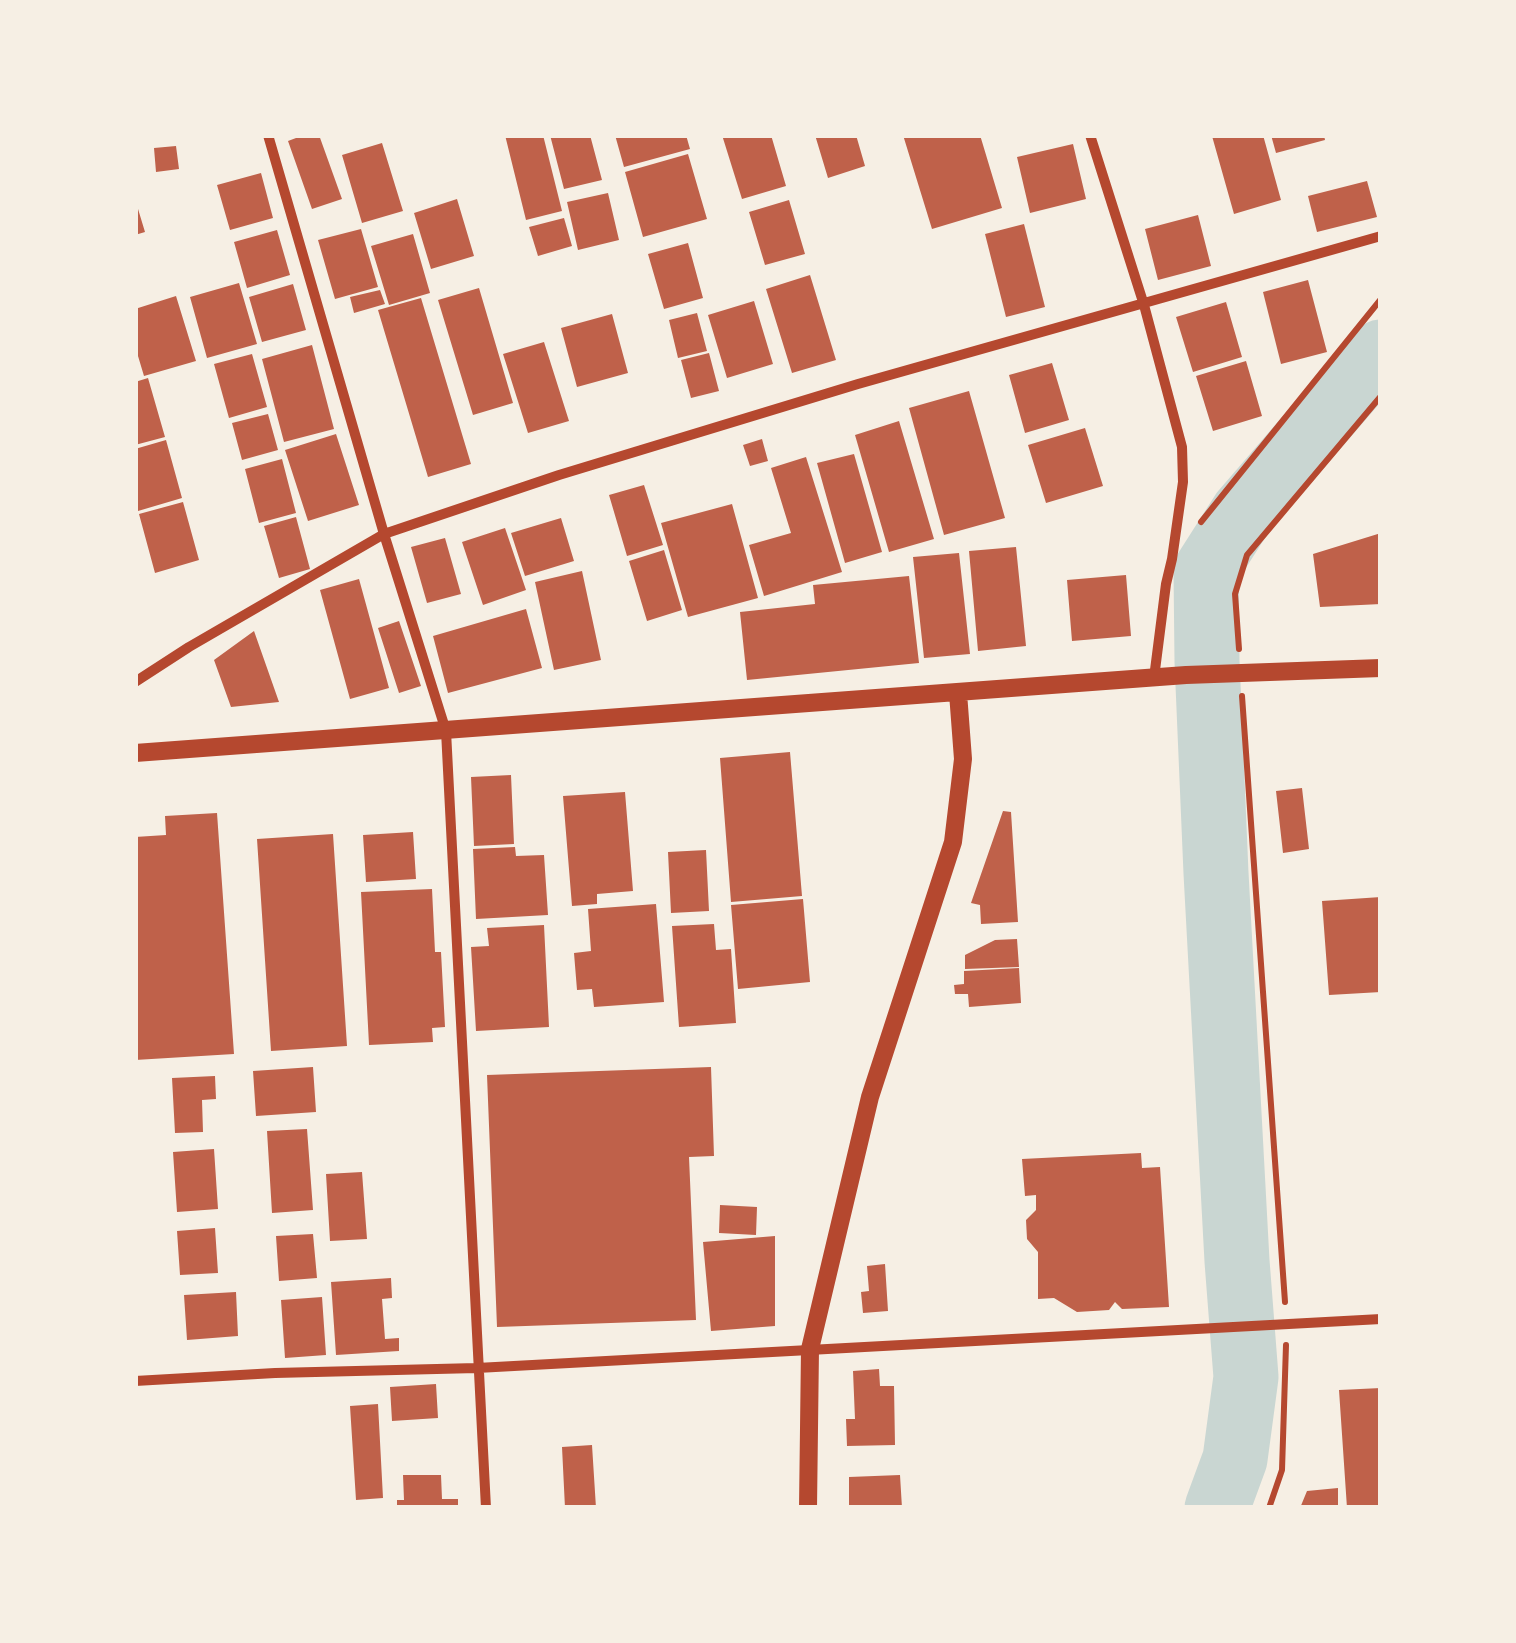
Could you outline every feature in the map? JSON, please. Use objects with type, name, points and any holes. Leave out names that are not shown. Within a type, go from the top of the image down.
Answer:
[{"type":"street","points":[[268,135],[384,534],[446,731],[486,1508]]},
{"type":"street","points":[[1090,135],[1144,305],[1182,447],[1183,482],[1154,679]]},
{"type":"street","points":[[135,682],[384,534],[559,475],[858,384],[1381,236]]},
{"type":"street","points":[[135,754],[1186,676],[1381,668]]},
{"type":"street","points":[[808,1508],[810,1349],[870,1097],[953,842],[964,759],[958,693]]},
{"type":"street","points":[[135,1380],[477,1368],[1381,1319]]},
{"type":"path","points":[[1172,558],[1381,299]]},
{"type":"path","points":[[1269,1508],[1282,1470],[1285,1324],[1235,594],[1248,555],[1381,396]]},
{"type":"building","points":[[319,135],[342,199],[312,209],[288,141]]},
{"type":"building","points":[[505,135],[543,135],[562,211],[526,220]]},
{"type":"building","points":[[550,135],[590,135],[602,180],[564,189]]},
{"type":"building","points":[[615,135],[686,135],[690,149],[624,167]]},
{"type":"building","points":[[722,135],[771,135],[786,186],[742,199]]},
{"type":"building","points":[[815,135],[856,135],[865,166],[828,178]]},
{"type":"building","points":[[903,135],[980,135],[1002,208],[932,229]]},
{"type":"building","points":[[1263,135],[1281,200],[1234,214],[1212,136]]},
{"type":"building","points":[[1271,135],[1324,135],[1325,140],[1276,153]]},
{"type":"building","points":[[382,143],[403,211],[362,223],[342,155]]},
{"type":"building","points":[[1073,144],[1086,199],[1030,213],[1017,157]]},
{"type":"building","points":[[176,146],[179,169],[156,172],[154,148]]},
{"type":"building","points":[[688,154],[707,219],[643,237],[625,172]]},
{"type":"building","points":[[261,173],[273,218],[230,230],[217,185]]},
{"type":"building","points":[[1367,181],[1377,217],[1317,232],[1308,196]]},
{"type":"building","points":[[608,193],[619,240],[578,250],[567,202]]},
{"type":"building","points":[[135,199],[145,232],[135,235]]},
{"type":"building","points":[[457,199],[474,256],[431,269],[414,213]]},
{"type":"building","points":[[789,200],[805,254],[765,265],[749,212]]},
{"type":"building","points":[[1198,215],[1211,266],[1158,280],[1145,229]]},
{"type":"building","points":[[564,218],[572,246],[538,256],[529,227]]},
{"type":"building","points":[[1024,224],[1045,307],[1006,317],[985,234]]},
{"type":"building","points":[[361,229],[378,287],[335,299],[318,240]]},
{"type":"building","points":[[277,230],[290,275],[247,288],[234,242]]},
{"type":"building","points":[[413,234],[430,293],[389,305],[371,246]]},
{"type":"building","points":[[688,243],[703,298],[664,309],[648,254]]},
{"type":"building","points":[[810,275],[836,360],[792,373],[766,289]]},
{"type":"building","points":[[1308,280],[1327,352],[1281,364],[1263,292]]},
{"type":"building","points":[[239,283],[257,344],[207,358],[190,297]]},
{"type":"building","points":[[293,284],[306,330],[262,342],[249,297]]},
{"type":"building","points":[[479,288],[513,403],[473,415],[438,300]]},
{"type":"building","points":[[380,290],[385,304],[354,313],[350,297]]},
{"type":"building","points":[[176,296],[196,361],[144,376],[135,346],[135,309]]},
{"type":"building","points":[[421,298],[471,464],[428,477],[378,310]]},
{"type":"building","points":[[754,301],[773,364],[727,378],[708,315]]},
{"type":"building","points":[[1226,302],[1242,357],[1193,372],[1176,317]]},
{"type":"building","points":[[697,313],[707,351],[678,358],[669,320]]},
{"type":"building","points":[[612,314],[628,373],[577,387],[561,328]]},
{"type":"building","points":[[544,342],[569,421],[528,433],[503,354]]},
{"type":"building","points":[[312,345],[334,429],[284,442],[262,359]]},
{"type":"building","points":[[709,353],[719,391],[691,398],[681,360]]},
{"type":"building","points":[[252,354],[267,407],[229,418],[214,364]]},
{"type":"building","points":[[1246,361],[1262,416],[1213,431],[1196,376]]},
{"type":"building","points":[[1052,363],[1069,420],[1025,433],[1009,375]]},
{"type":"building","points":[[148,378],[165,437],[135,445],[135,382]]},
{"type":"building","points":[[969,391],[1005,518],[944,535],[909,408]]},
{"type":"building","points":[[268,414],[278,450],[242,460],[232,423]]},
{"type":"building","points":[[899,421],[934,539],[889,552],[855,435]]},
{"type":"building","points":[[1085,428],[1103,486],[1046,503],[1028,445]]},
{"type":"building","points":[[336,434],[359,505],[308,521],[285,450]]},
{"type":"building","points":[[762,439],[768,461],[750,466],[743,445]]},
{"type":"building","points":[[166,440],[182,498],[138,511],[135,449]]},
{"type":"building","points":[[854,454],[882,552],[845,563],[817,463]]},
{"type":"building","points":[[806,457],[842,572],[764,596],[749,545],[791,533],[771,468]]},
{"type":"building","points":[[282,459],[296,513],[259,523],[245,469]]},
{"type":"building","points":[[644,485],[663,545],[627,556],[609,495]]},
{"type":"building","points":[[183,502],[199,560],[155,573],[139,514]]},
{"type":"building","points":[[732,504],[758,598],[688,617],[661,523]]},
{"type":"building","points":[[296,517],[310,569],[279,578],[264,526]]},
{"type":"building","points":[[561,518],[574,561],[525,576],[511,533]]},
{"type":"building","points":[[505,528],[526,590],[483,605],[462,542]]},
{"type":"building","points":[[1381,533],[1381,604],[1320,607],[1313,554]]},
{"type":"building","points":[[445,538],[461,594],[427,603],[411,547]]},
{"type":"building","points":[[1016,547],[1026,646],[978,651],[969,551]]},
{"type":"building","points":[[664,550],[682,610],[647,621],[629,561]]},
{"type":"building","points":[[959,553],[970,654],[924,658],[913,557]]},
{"type":"building","points":[[582,571],[601,660],[554,670],[535,582]]},
{"type":"building","points":[[1126,575],[1131,636],[1072,641],[1067,580]]},
{"type":"building","points":[[909,576],[919,663],[747,680],[740,612],[815,604],[813,585]]},
{"type":"building","points":[[359,579],[389,688],[350,699],[320,590]]},
{"type":"building","points":[[526,609],[542,668],[448,693],[433,636]]},
{"type":"building","points":[[399,621],[421,686],[399,693],[378,628]]},
{"type":"building","points":[[254,631],[279,702],[231,707],[214,660]]},
{"type":"building","points":[[790,752],[802,896],[731,902],[720,758]]},
{"type":"building","points":[[511,775],[514,844],[474,846],[471,777]]},
{"type":"building","points":[[1302,788],[1309,849],[1283,853],[1276,791]]},
{"type":"building","points":[[625,792],[633,891],[597,894],[597,904],[572,906],[563,796]]},
{"type":"building","points":[[1003,811],[1011,812],[1018,922],[981,924],[980,905],[971,903]]},
{"type":"building","points":[[217,813],[234,1054],[135,1060],[135,837],[166,835],[165,816]]},
{"type":"building","points":[[413,832],[416,879],[366,882],[363,835]]},
{"type":"building","points":[[333,834],[347,1046],[271,1051],[257,839]]},
{"type":"building","points":[[515,847],[516,856],[544,855],[548,915],[476,919],[473,849]]},
{"type":"building","points":[[706,850],[709,911],[671,913],[668,852]]},
{"type":"building","points":[[432,889],[435,952],[441,952],[445,1027],[432,1028],[433,1042],[369,1045],[361,892]]},
{"type":"building","points":[[1381,897],[1381,992],[1329,995],[1322,901]]},
{"type":"building","points":[[803,899],[810,982],[738,989],[731,905]]},
{"type":"building","points":[[656,904],[664,1002],[594,1007],[592,989],[577,990],[574,953],[591,951],[588,909]]},
{"type":"building","points":[[714,924],[716,950],[731,949],[736,1023],[679,1027],[672,926]]},
{"type":"building","points":[[544,925],[549,1027],[476,1031],[471,947],[489,946],[487,928]]},
{"type":"building","points":[[1017,939],[1019,967],[965,969],[965,955],[995,940]]},
{"type":"building","points":[[1019,968],[1021,1003],[969,1007],[968,994],[955,994],[954,985],[964,984],[964,971]]},
{"type":"building","points":[[313,1067],[316,1112],[256,1116],[253,1071]]},
{"type":"building","points":[[711,1067],[714,1156],[689,1157],[696,1320],[497,1327],[487,1075]]},
{"type":"building","points":[[215,1076],[216,1099],[202,1100],[203,1132],[175,1133],[172,1078]]},
{"type":"building","points":[[307,1129],[313,1210],[272,1213],[267,1131]]},
{"type":"building","points":[[214,1149],[218,1209],[177,1212],[173,1152]]},
{"type":"building","points":[[1141,1153],[1142,1168],[1160,1167],[1169,1307],[1122,1309],[1115,1302],[1109,1310],[1077,1312],[1054,1298],[1038,1299],[1038,1252],[1027,1239],[1026,1220],[1036,1210],[1036,1195],[1025,1196],[1022,1159]]},
{"type":"building","points":[[362,1172],[367,1239],[330,1241],[326,1174]]},
{"type":"building","points":[[720,1205],[757,1207],[756,1235],[719,1233]]},
{"type":"building","points":[[215,1228],[218,1273],[180,1275],[177,1231]]},
{"type":"building","points":[[313,1234],[317,1278],[279,1281],[276,1236]]},
{"type":"building","points":[[775,1236],[775,1326],[711,1331],[703,1242]]},
{"type":"building","points":[[885,1264],[888,1311],[863,1313],[861,1292],[869,1291],[867,1266]]},
{"type":"building","points":[[391,1278],[392,1298],[382,1299],[385,1339],[399,1338],[399,1351],[336,1355],[331,1282]]},
{"type":"building","points":[[236,1292],[238,1336],[187,1340],[184,1295]]},
{"type":"building","points":[[322,1297],[326,1355],[285,1358],[281,1300]]},
{"type":"building","points":[[879,1369],[880,1386],[894,1386],[895,1445],[847,1446],[846,1419],[855,1419],[853,1371]]},
{"type":"building","points":[[436,1384],[438,1418],[392,1421],[390,1387]]},
{"type":"building","points":[[1381,1388],[1381,1508],[1347,1508],[1339,1390]]},
{"type":"building","points":[[378,1404],[383,1498],[356,1500],[350,1406]]},
{"type":"building","points":[[592,1445],[596,1508],[565,1508],[562,1447]]},
{"type":"building","points":[[403,1475],[441,1475],[442,1499],[458,1499],[458,1508],[397,1508],[397,1500],[404,1500]]},
{"type":"building","points":[[900,1475],[902,1508],[849,1508],[849,1477]]},
{"type":"building","points":[[1338,1488],[1338,1508],[1300,1508],[1307,1491]]},
{"type":"waterway","points":[[1217,1508],[1235,1459],[1246,1377],[1216,873],[1206,570],[1243,512],[1381,352]]}]
